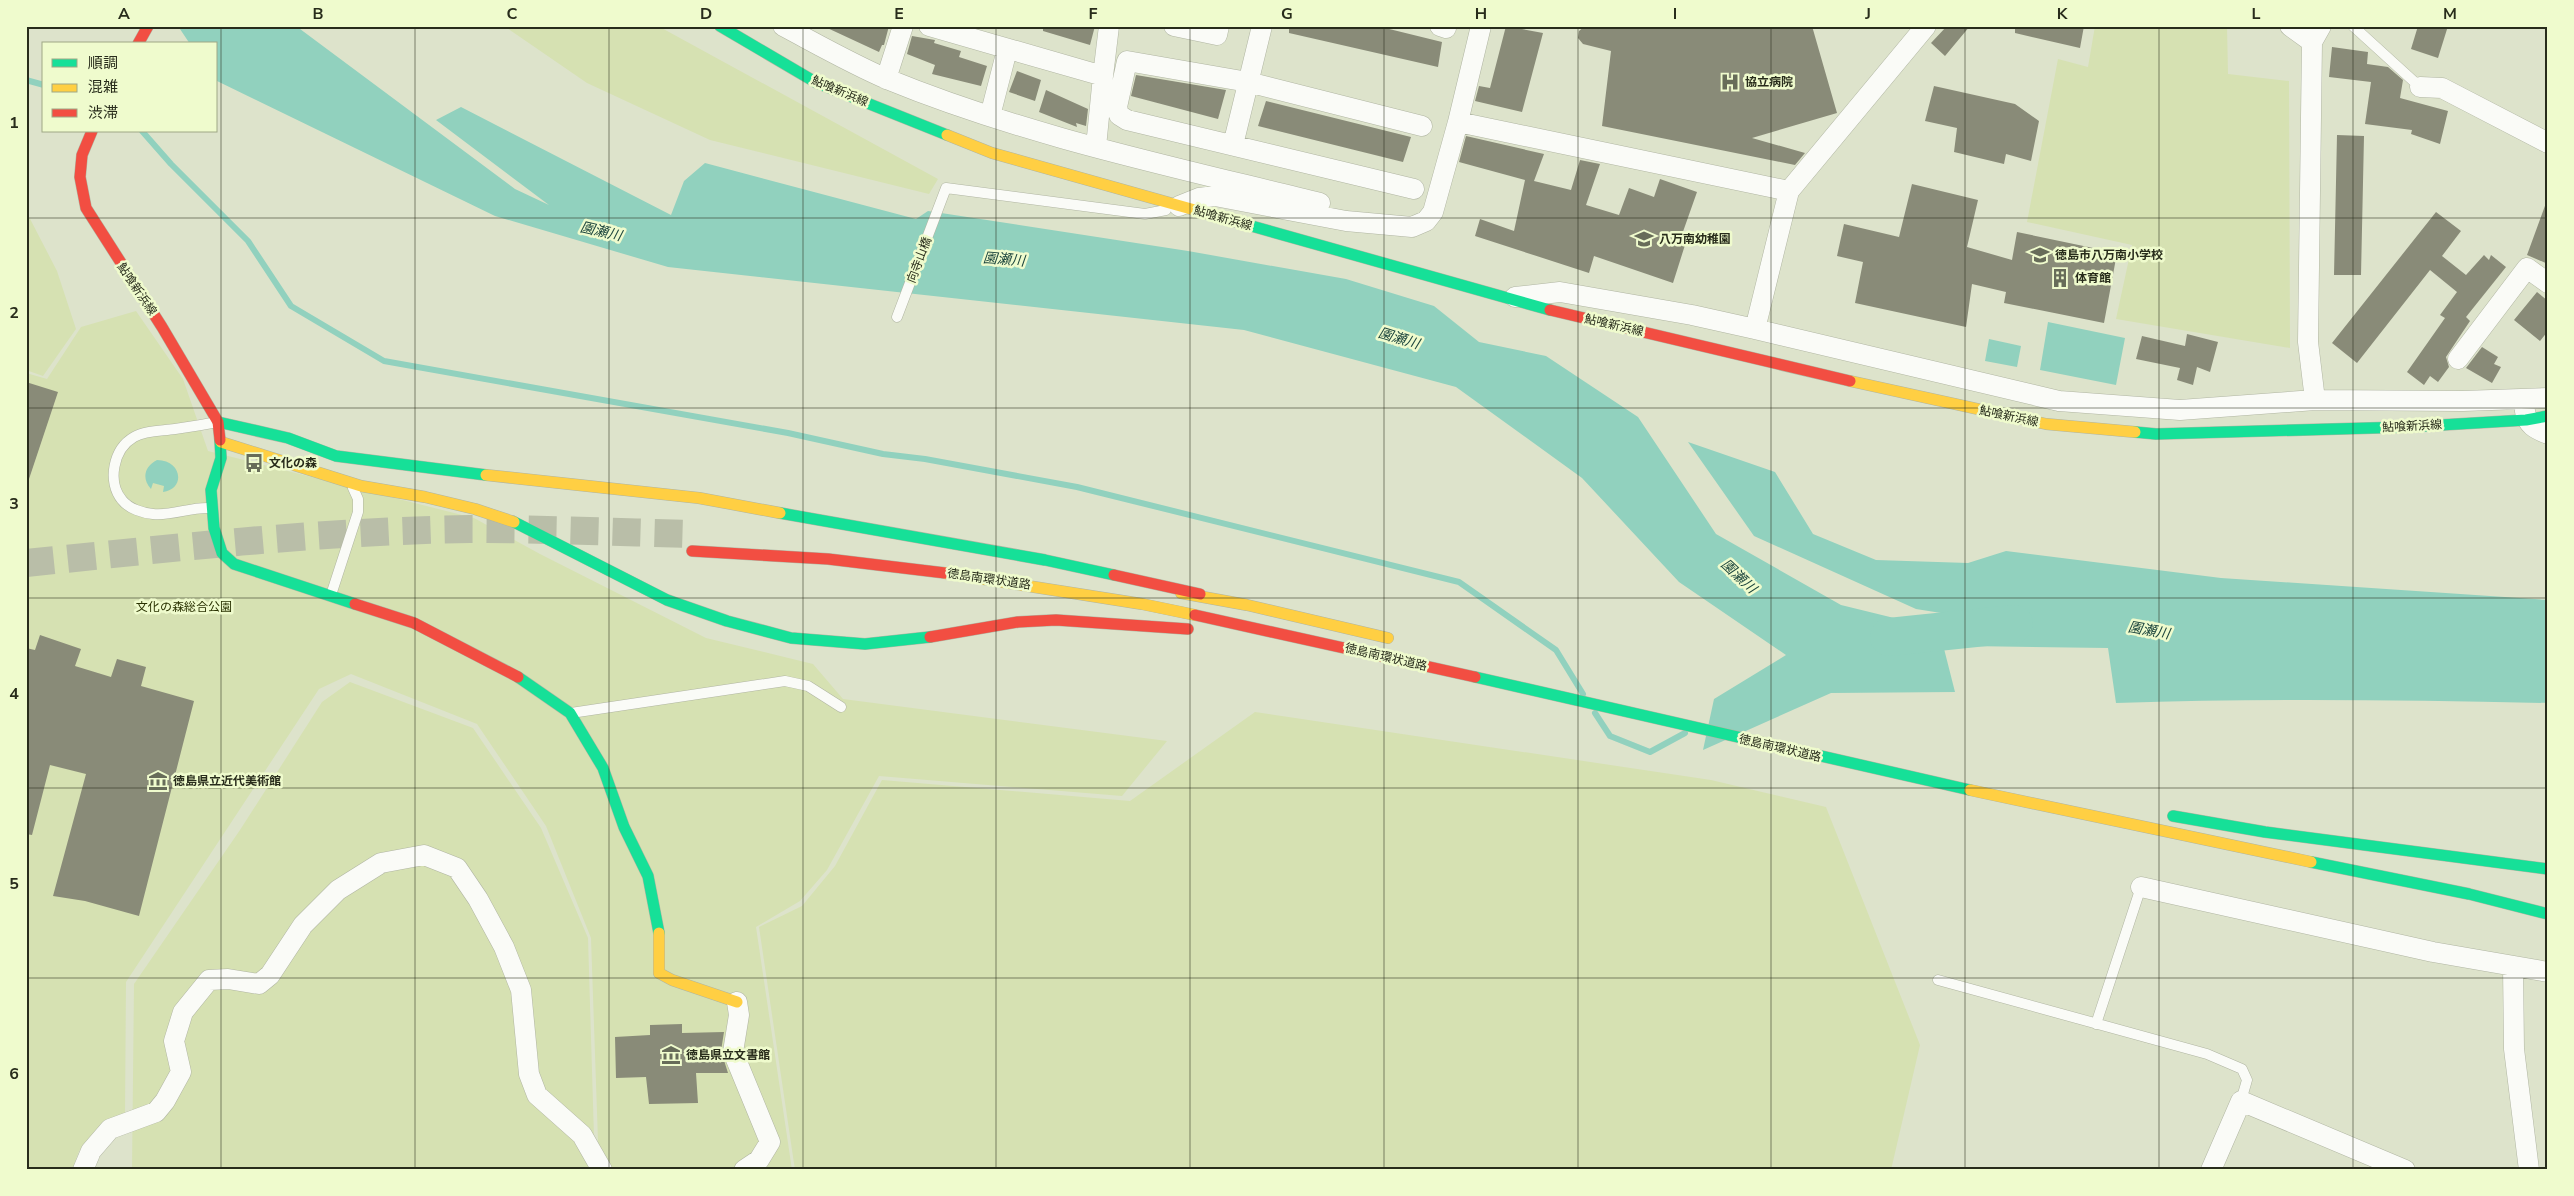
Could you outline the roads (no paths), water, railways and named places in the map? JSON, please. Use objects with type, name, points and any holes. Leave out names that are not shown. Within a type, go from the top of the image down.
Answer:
[{"type":"main road","points":[[139,42],[148,26]]},
{"type":"main road","name":"鮎喰新浜線","points":[[720,26],[817,83],[992,153],[1504,298],[1938,402],[2046,424],[2156,434],[2407,427],[2526,420],[2548,416]]},
{"type":"main road","name":"鮎喰新浜線","points":[[92,132],[86,145],[80,176],[86,208],[162,327],[218,422],[221,458],[211,490],[214,528],[222,553],[234,564],[414,623],[510,671],[570,713]]},
{"type":"main road","points":[[218,422],[288,438],[336,456],[401,466],[699,498],[1045,560],[1247,605]]},
{"type":"main road","points":[[221,442],[361,486],[425,497],[509,520],[574,550],[630,582],[667,600],[727,621],[790,638],[864,644],[940,636],[1018,622],[1056,620],[1115,622],[1198,630]]},
{"type":"main road","name":"徳島南環状道路","points":[[692,551],[828,559],[920,569],[1142,604],[1371,653],[2071,814],[2469,894],[2548,914]]},
{"type":"main road","name":"徳島南環状道路","points":[[1003,565],[1247,605],[1404,642]]},
{"type":"main road","points":[[1227,634],[1371,653]]},
{"type":"main road","points":[[570,713],[603,768],[624,826],[648,876],[659,930],[659,973],[672,980],[738,1002]]},
{"type":"main road","points":[[2161,814],[2265,832],[2548,869]]},
{"type":"street","points":[[733,26],[746,42]]},
{"type":"street","points":[[783,26],[886,79],[990,116],[1096,147],[1412,226]]},
{"type":"street","points":[[886,79],[903,26]]},
{"type":"street","points":[[929,26],[1007,50],[1103,76]]},
{"type":"street","points":[[1096,147],[1109,26]]},
{"type":"street","points":[[1174,26],[1217,36],[1219,26]]},
{"type":"street","points":[[1233,145],[1262,26]]},
{"type":"street","points":[[1179,206],[1199,198],[1214,196],[1346,220],[1412,226],[1426,221],[1433,212],[1458,122],[1481,26]]},
{"type":"street","points":[[1755,329],[1789,191],[1926,26]]},
{"type":"street","points":[[2290,26],[2316,34],[2308,342],[2315,400]]},
{"type":"street","points":[[990,116],[1007,50]]},
{"type":"street","points":[[1414,189],[1127,120],[1119,115],[1118,107],[1127,61],[1248,82],[1422,126]]},
{"type":"street","points":[[2420,87],[2442,88],[2548,143]]},
{"type":"street","points":[[1458,122],[1789,191]]},
{"type":"street","points":[[2458,359],[2527,268],[2548,283]]},
{"type":"street","points":[[1504,298],[1560,292],[1692,315],[2059,401],[2180,410],[2315,400],[2492,400],[2548,398]]},
{"type":"street","points":[[2524,399],[2526,420],[2535,430],[2548,434]]},
{"type":"street","points":[[2492,400],[2493,422]]},
{"type":"street","points":[[83,1170],[91,1150],[110,1129],[156,1112],[165,1101],[181,1072],[174,1041],[184,1012],[209,980],[228,979],[259,984],[274,969],[303,925],[338,890],[380,863],[424,855],[457,868],[478,899],[504,947],[521,990],[529,1074],[537,1095],[582,1136],[602,1170]]},
{"type":"street","points":[[2142,887],[2433,952],[2548,972]]},
{"type":"street","points":[[2513,966],[2514,1049],[2529,1170]]},
{"type":"street","points":[[738,1002],[733,1052],[770,1142],[759,1160],[744,1170]]},
{"type":"street","points":[[2211,1170],[2241,1101],[2405,1170]]},
{"type":"lane","points":[[2352,26],[2420,87]]},
{"type":"lane","name":"向寺山橋","points":[[898,313],[946,188],[1145,214],[1179,206]]},
{"type":"lane","points":[[212,508],[195,507],[170,514],[153,514],[132,508],[122,500],[112,478],[118,452],[134,437],[154,431],[218,422]]},
{"type":"lane","points":[[221,442],[348,482],[356,490],[358,512],[331,596]]},
{"type":"lane","points":[[570,713],[785,681],[808,686],[842,707]]},
{"type":"lane","points":[[2096,1024],[2142,887]]},
{"type":"lane","points":[[1938,980],[2207,1054],[2242,1069],[2247,1080],[2241,1101]]},
{"type":"water","points":[[178,26],[296,26],[515,189],[549,205],[436,120],[461,107],[671,215],[684,181],[705,163],[916,219],[928,211],[1188,251],[1346,279],[1434,306],[1479,342],[1546,356],[1638,417],[1716,534],[1841,605],[1939,629],[1955,692],[1831,693],[1703,750],[1714,699],[1786,655],[1679,582],[1582,478],[1456,387],[1244,330],[668,267],[495,216],[218,81],[218,42],[189,42]]},
{"type":"water","points":[[2048,322],[2125,338],[2116,385],[2040,370]]},
{"type":"water","points":[[1989,339],[2021,346],[2017,367],[1985,361]]},
{"type":"water","points":[[1688,442],[1775,472],[1813,534],[1876,560],[1968,563],[2006,551],[2221,578],[2548,600],[2548,703],[2224,700],[2116,703],[2108,648],[1968,646],[1960,616],[1916,609],[1754,536]]},
{"type":"water","points":[[157,460],[165,461],[176,469],[178,481],[170,490],[163,492],[164,486],[153,483],[151,489],[146,481],[147,469]]},
{"type":"waterway","points":[[26,80],[42,84]]},
{"type":"waterway","points":[[143,132],[171,164],[248,241],[291,306],[384,361],[788,433],[883,454],[925,459],[1077,487],[1459,582],[1556,650],[1583,694]]},
{"type":"waterway","name":"園瀬川","points":[[1889,637],[2014,624]]},
{"type":"waterway","points":[[1595,713],[1610,736],[1650,752],[1685,733]]},
{"type":"tunnel","points":[[26,563],[248,541],[414,530],[498,529],[692,534]]},
{"type":"place","name":"協立病院","points":[[1730,82]]},
{"type":"place","name":"八万南幼稚園","points":[[1644,239]]},
{"type":"place","name":"徳島市八万南小学校","points":[[2040,255]]},
{"type":"place","name":"体育館","points":[[2060,278]]},
{"type":"place","name":"文化の森","points":[[254,463]]},
{"type":"place","name":"徳島県立近代美術館","points":[[158,781]]},
{"type":"place","name":"徳島県立文書館","points":[[671,1055]]},
{"type":"park label","name":"文化の森総合公園","points":[[184,607]]}]
